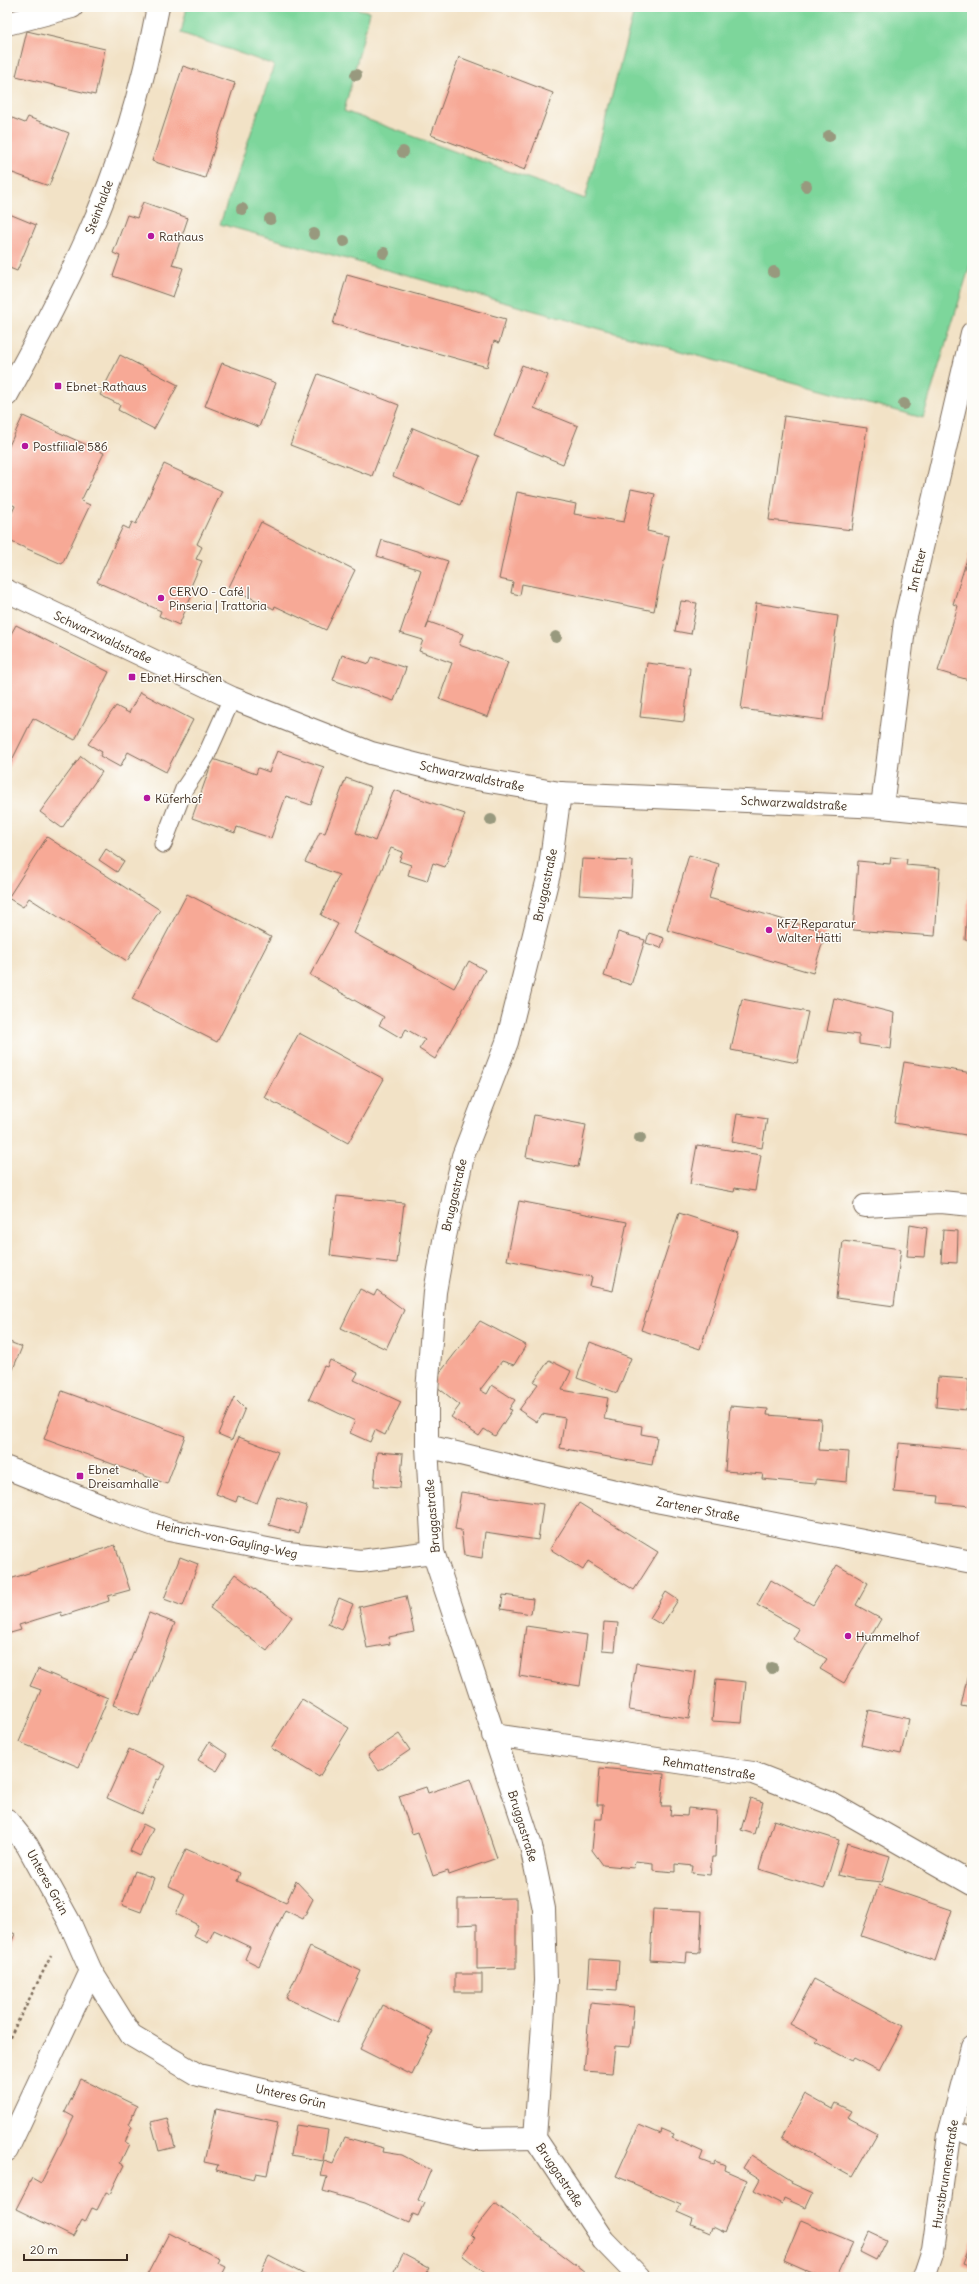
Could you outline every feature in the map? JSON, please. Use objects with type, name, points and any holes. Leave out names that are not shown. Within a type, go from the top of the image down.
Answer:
[{"type":"street","points":[[7,24],[72,7]]},
{"type":"street","name":"Steinhalde","points":[[7,395],[88,237],[126,135],[148,59],[158,7]]},
{"type":"street","name":"Im Etter","points":[[882,807],[905,621],[972,335]]},
{"type":"street","name":"Schwarzwaldstraße","points":[[7,591],[232,698],[371,753],[465,777],[560,792],[882,807],[972,816]]},
{"type":"street","name":"Bruggastraße","points":[[560,792],[550,874],[509,1034],[463,1156],[444,1241],[434,1292],[427,1391],[427,1446],[433,1552],[531,1846],[544,1909],[546,1981],[535,2138],[603,2240],[639,2277]]},
{"type":"street","points":[[865,1206],[942,1202],[972,1205]]},
{"type":"street","name":"Zartener Straße","points":[[427,1446],[661,1502],[972,1562]]},
{"type":"street","name":"Heinrich-von-Gayling-Weg","points":[[7,1468],[114,1511],[169,1530],[288,1553],[361,1561],[433,1552]]},
{"type":"street","name":"Rehmattenstraße","points":[[493,1735],[753,1774],[830,1803],[972,1884]]},
{"type":"street","name":"Unteres Grün","points":[[7,1820],[27,1845],[69,1921],[91,1971],[131,2035],[198,2075],[476,2139],[535,2138]]},
{"type":"street","points":[[7,2150],[91,1971]]},
{"type":"street","name":"Hurstbrunnenstraße","points":[[924,2277],[933,2250],[951,2129],[972,2047]]},
{"type":"lane","points":[[163,844],[184,789],[206,756],[232,698]]},
{"type":"lane","points":[[951,2129],[972,2137]]},
{"type":"path","points":[[7,2043],[69,1921]]},
{"type":"green space","points":[[187,7],[350,7],[370,12],[344,111],[585,199],[635,7],[972,7],[972,259],[923,418],[220,224],[274,65],[181,33]]},
{"type":"building","points":[[27,31],[105,49],[95,95],[16,76]]},
{"type":"building","points":[[459,57],[553,93],[525,170],[431,135]]},
{"type":"building","points":[[183,66],[235,83],[205,178],[152,161]]},
{"type":"building","points":[[7,116],[25,123],[28,117],[69,133],[49,186],[7,171]]},
{"type":"building","name":"Rathaus","points":[[143,202],[188,218],[172,265],[183,268],[173,297],[113,276],[120,256],[113,253],[127,215],[137,218]]},
{"type":"building","points":[[7,213],[36,225],[17,271],[7,267]]},
{"type":"building","points":[[347,275],[506,319],[499,343],[494,341],[487,367],[333,324]]},
{"type":"building","points":[[120,355],[178,385],[154,429],[118,410],[120,405],[100,395]]},
{"type":"building","points":[[222,363],[276,383],[259,427],[205,406]]},
{"type":"building","points":[[522,365],[548,375],[534,408],[578,426],[563,464],[494,436]]},
{"type":"building","points":[[318,374],[399,405],[372,476],[290,445]]},
{"type":"building","points":[[23,416],[104,453],[81,501],[90,505],[62,564],[7,540],[7,523],[15,506],[7,502],[7,450]]},
{"type":"building","points":[[784,416],[867,428],[852,530],[769,520]]},
{"type":"building","points":[[413,428],[480,456],[460,505],[393,476]]},
{"type":"building","points":[[164,464],[222,491],[197,544],[202,547],[196,559],[202,561],[188,593],[192,595],[179,625],[159,616],[161,611],[97,582],[123,526],[129,529],[132,522],[136,524]]},
{"type":"building","points":[[631,489],[655,494],[647,531],[669,536],[654,611],[522,584],[520,595],[511,593],[513,582],[499,579],[517,492],[576,504],[574,514],[624,522]]},
{"type":"building","points":[[261,522],[355,570],[326,630],[275,606],[274,609],[229,587]]},
{"type":"building","points":[[382,540],[448,561],[426,629],[429,622],[463,634],[459,645],[508,662],[488,717],[439,699],[452,663],[419,651],[423,640],[400,633],[421,570],[377,556]]},
{"type":"building","points":[[972,543],[972,681],[938,671],[958,606],[953,604]]},
{"type":"building","points":[[681,601],[697,603],[691,634],[675,631]]},
{"type":"building","points":[[756,603],[838,616],[823,720],[741,709]]},
{"type":"building","points":[[16,625],[109,672],[75,740],[33,718],[7,770],[7,641]]},
{"type":"building","points":[[342,655],[369,664],[372,657],[406,668],[394,701],[333,680]]},
{"type":"building","points":[[647,663],[690,668],[684,722],[640,717]]},
{"type":"building","points":[[140,692],[193,720],[166,772],[128,752],[120,767],[100,756],[102,752],[88,744],[116,706],[129,713]]},
{"type":"building","points":[[277,751],[324,767],[311,805],[286,796],[271,838],[237,827],[235,833],[192,818],[213,759],[256,774],[258,768],[269,772]]},
{"type":"building","points":[[81,756],[102,772],[62,828],[40,812]]},
{"type":"building","points":[[346,778],[371,787],[356,833],[375,841],[394,790],[465,814],[445,867],[433,863],[427,881],[408,875],[411,865],[399,861],[403,852],[391,848],[354,933],[454,988],[469,961],[485,970],[435,1059],[419,1049],[425,1040],[406,1029],[401,1038],[379,1025],[384,1017],[310,975],[338,924],[321,915],[339,875],[305,862],[320,832],[325,833]]},
{"type":"building","points":[[47,837],[160,910],[127,961],[29,898],[23,907],[8,898]]},
{"type":"building","points":[[106,849],[124,861],[117,872],[99,860]]},
{"type":"building","points":[[689,855],[719,864],[709,898],[826,932],[813,973],[667,930]]},
{"type":"building","points":[[891,857],[907,859],[906,865],[940,868],[935,936],[853,930],[858,861],[890,864]]},
{"type":"building","points":[[582,859],[633,861],[631,898],[579,895]]},
{"type":"building","points":[[970,870],[972,870],[972,941],[965,940]]},
{"type":"building","points":[[187,894],[271,937],[217,1042],[132,999]]},
{"type":"building","points":[[618,932],[645,940],[631,985],[604,976]]},
{"type":"building","points":[[649,933],[664,938],[661,948],[646,943]]},
{"type":"building","points":[[834,998],[894,1013],[891,1049],[859,1044],[859,1035],[827,1031]]},
{"type":"building","points":[[742,999],[808,1012],[797,1063],[731,1050]]},
{"type":"building","points":[[299,1033],[384,1079],[348,1143],[264,1097]]},
{"type":"building","points":[[904,1062],[972,1073],[972,1136],[894,1123]]},
{"type":"building","points":[[737,1114],[767,1119],[762,1148],[732,1142]]},
{"type":"building","points":[[534,1115],[586,1125],[578,1167],[526,1157]]},
{"type":"building","points":[[697,1145],[761,1155],[755,1191],[735,1188],[734,1192],[690,1184]]},
{"type":"building","points":[[337,1196],[404,1203],[397,1263],[330,1255]]},
{"type":"building","points":[[519,1201],[627,1222],[613,1291],[590,1286],[592,1277],[507,1260]]},
{"type":"building","points":[[679,1213],[738,1232],[700,1349],[641,1330]]},
{"type":"building","points":[[910,1225],[927,1228],[924,1257],[907,1256]]},
{"type":"building","points":[[943,1230],[958,1231],[957,1263],[941,1262]]},
{"type":"building","points":[[843,1241],[901,1249],[894,1306],[836,1298]]},
{"type":"building","points":[[360,1289],[374,1296],[377,1290],[404,1310],[386,1349],[341,1328]]},
{"type":"building","points":[[480,1321],[526,1345],[514,1365],[502,1361],[480,1390],[487,1394],[492,1385],[515,1400],[509,1409],[512,1410],[495,1436],[484,1429],[479,1436],[451,1417],[460,1405],[432,1383]]},
{"type":"building","points":[[7,1341],[22,1347],[7,1384]]},
{"type":"building","points":[[590,1342],[631,1358],[617,1393],[577,1378]]},
{"type":"building","points":[[330,1360],[358,1373],[354,1380],[401,1402],[385,1435],[375,1430],[370,1442],[350,1433],[355,1421],[309,1399],[324,1366],[327,1367]]},
{"type":"building","points":[[549,1360],[571,1371],[562,1390],[608,1398],[604,1419],[642,1426],[641,1434],[657,1437],[652,1465],[560,1448],[565,1418],[542,1414],[537,1422],[519,1410],[538,1384],[534,1382]]},
{"type":"building","points":[[938,1377],[969,1379],[967,1410],[936,1407]]},
{"type":"building","points":[[62,1391],[185,1436],[167,1484],[44,1439]]},
{"type":"building","points":[[234,1397],[245,1408],[232,1440],[218,1434]]},
{"type":"building","points":[[730,1406],[768,1409],[767,1415],[821,1419],[819,1450],[849,1452],[847,1482],[816,1479],[816,1484],[762,1479],[763,1474],[725,1471]]},
{"type":"building","points":[[239,1437],[278,1452],[257,1503],[238,1496],[236,1502],[216,1494]]},
{"type":"building","points":[[899,1443],[972,1450],[972,1506],[938,1503],[939,1496],[894,1492]]},
{"type":"building","points":[[377,1452],[403,1454],[400,1488],[374,1486]]},
{"type":"building","points":[[461,1492],[543,1504],[538,1540],[485,1532],[482,1558],[464,1555],[461,1530],[455,1529]]},
{"type":"building","points":[[277,1497],[307,1506],[299,1533],[269,1525]]},
{"type":"building","points":[[579,1503],[658,1552],[634,1590],[588,1561],[583,1570],[550,1549]]},
{"type":"building","points":[[115,1545],[130,1590],[108,1596],[109,1601],[62,1616],[61,1612],[19,1625],[21,1630],[7,1634],[7,1580]]},
{"type":"building","points":[[180,1557],[198,1564],[183,1606],[164,1599]]},
{"type":"building","points":[[837,1565],[868,1583],[856,1605],[881,1619],[844,1683],[820,1669],[827,1659],[793,1639],[799,1629],[757,1605],[771,1580],[813,1605]]},
{"type":"building","points":[[235,1574],[292,1617],[267,1651],[210,1608]]},
{"type":"building","points":[[666,1592],[678,1600],[662,1625],[650,1618]]},
{"type":"building","points":[[503,1595],[533,1599],[531,1614],[501,1609]]},
{"type":"building","points":[[406,1596],[414,1632],[389,1637],[390,1644],[367,1648],[359,1607]]},
{"type":"building","points":[[339,1598],[353,1604],[342,1630],[328,1624]]},
{"type":"building","points":[[149,1613],[175,1623],[139,1715],[113,1705]]},
{"type":"building","points":[[604,1622],[618,1623],[615,1651],[602,1650]]},
{"type":"building","points":[[526,1626],[587,1635],[580,1686],[519,1676]]},
{"type":"building","points":[[972,1660],[972,1708],[961,1706]]},
{"type":"building","points":[[636,1663],[696,1672],[689,1719],[629,1710]]},
{"type":"building","points":[[38,1669],[108,1698],[79,1767],[19,1742],[41,1690],[30,1686]]},
{"type":"building","points":[[716,1679],[746,1682],[742,1723],[712,1721]]},
{"type":"building","points":[[302,1699],[349,1728],[319,1777],[271,1748]]},
{"type":"building","points":[[869,1710],[909,1719],[901,1754],[861,1745]]},
{"type":"building","points":[[399,1734],[410,1750],[379,1771],[368,1755]]},
{"type":"building","points":[[209,1742],[227,1754],[217,1771],[198,1760]]},
{"type":"building","points":[[129,1749],[166,1766],[159,1780],[157,1779],[142,1814],[107,1798]]},
{"type":"building","points":[[600,1768],[664,1774],[661,1806],[671,1806],[670,1815],[687,1816],[688,1808],[717,1811],[715,1857],[712,1857],[710,1875],[692,1873],[693,1866],[675,1864],[675,1872],[653,1870],[653,1863],[635,1861],[634,1868],[603,1865],[592,1850],[595,1819],[602,1819],[603,1805],[597,1805]]},
{"type":"building","points":[[470,1779],[497,1858],[449,1875],[448,1871],[433,1876],[418,1832],[412,1834],[399,1796],[426,1787],[428,1793]]},
{"type":"building","points":[[750,1798],[763,1802],[754,1834],[741,1830]]},
{"type":"building","points":[[774,1820],[839,1840],[824,1889],[759,1869]]},
{"type":"building","points":[[143,1824],[153,1829],[140,1856],[130,1851]]},
{"type":"building","points":[[847,1843],[890,1856],[882,1882],[853,1879],[838,1875]]},
{"type":"building","points":[[186,1849],[240,1873],[237,1881],[286,1903],[296,1881],[313,1899],[303,1919],[285,1910],[259,1966],[245,1959],[250,1947],[214,1930],[208,1943],[193,1936],[198,1925],[176,1914],[185,1894],[169,1886]]},
{"type":"building","points":[[135,1871],[154,1878],[141,1912],[122,1905]]},
{"type":"building","points":[[879,1885],[952,1910],[935,1961],[861,1936]]},
{"type":"building","points":[[516,1898],[516,1968],[477,1969],[477,1924],[458,1925],[458,1899]]},
{"type":"building","points":[[653,1909],[702,1911],[700,1953],[687,1952],[686,1963],[650,1960]]},
{"type":"building","points":[[7,1930],[15,1934],[7,1952]]},
{"type":"building","points":[[310,1947],[361,1971],[338,2022],[286,1998]]},
{"type":"building","points":[[590,1959],[619,1961],[617,1990],[588,1988]]},
{"type":"building","points":[[455,1974],[482,1974],[482,1992],[455,1992]]},
{"type":"building","points":[[814,1979],[903,2026],[879,2071],[854,2058],[852,2061],[816,2042],[818,2039],[790,2024]]},
{"type":"building","points":[[590,2003],[634,2007],[630,2047],[615,2046],[612,2073],[584,2071]]},
{"type":"building","points":[[382,2005],[433,2031],[412,2075],[360,2049]]},
{"type":"building","points":[[81,2079],[137,2106],[128,2125],[132,2127],[125,2142],[129,2144],[120,2163],[124,2165],[110,2194],[106,2192],[97,2210],[92,2208],[85,2222],[82,2220],[73,2237],[16,2209],[32,2178],[41,2183],[74,2117],[65,2112]]},
{"type":"building","points":[[805,2094],[832,2109],[835,2103],[851,2111],[847,2117],[877,2133],[852,2177],[781,2138]]},
{"type":"building","points":[[216,2109],[278,2122],[267,2175],[256,2173],[254,2179],[216,2170],[218,2165],[204,2162]]},
{"type":"building","points":[[167,2118],[175,2147],[159,2151],[151,2122]]},
{"type":"building","points":[[296,2125],[328,2130],[323,2161],[291,2155]]},
{"type":"building","points":[[639,2125],[661,2134],[662,2129],[674,2134],[672,2138],[703,2152],[700,2160],[713,2165],[715,2161],[725,2165],[724,2170],[747,2180],[724,2233],[712,2227],[710,2233],[691,2225],[693,2219],[677,2212],[681,2204],[616,2176]]},
{"type":"building","points":[[345,2137],[384,2148],[383,2152],[402,2155],[431,2170],[418,2200],[424,2203],[418,2216],[413,2214],[409,2223],[365,2203],[323,2191],[327,2177],[320,2176],[324,2161],[333,2164]]},
{"type":"building","points":[[751,2155],[792,2181],[791,2183],[813,2193],[806,2208],[784,2198],[782,2204],[754,2190],[760,2179],[743,2168]]},
{"type":"building","points":[[495,2203],[585,2272],[581,2277],[490,2277],[462,2255],[475,2238],[471,2234]]},
{"type":"building","points":[[801,2220],[853,2242],[837,2277],[820,2277],[784,2261]]},
{"type":"building","points":[[869,2232],[886,2240],[876,2260],[860,2252]]},
{"type":"building","points":[[169,2233],[220,2259],[218,2263],[226,2267],[221,2277],[146,2277]]},
{"type":"building","points":[[972,2238],[972,2268],[962,2264]]},
{"type":"building","points":[[403,2254],[429,2268],[424,2277],[391,2277]]},
{"type":"building","points":[[269,2256],[309,2277],[258,2277]]},
{"type":"place","name":"Rathaus","points":[[151,236]]},
{"type":"place","name":"Ebnet-Rathaus","points":[[58,386]]},
{"type":"place","name":"Postfiliale 586","points":[[25,446]]},
{"type":"place","name":"CERVO - Café | Pinseria | Trattoria","points":[[161,598]]},
{"type":"place","name":"Ebnet Hirschen","points":[[132,677]]},
{"type":"place","name":"Küferhof","points":[[147,798]]},
{"type":"place","name":"KFZ Reparatur Walter Hätti","points":[[769,930]]},
{"type":"place","name":"Ebnet Dreisamhalle","points":[[80,1476]]},
{"type":"place","name":"Hummelhof","points":[[848,1636]]}]
